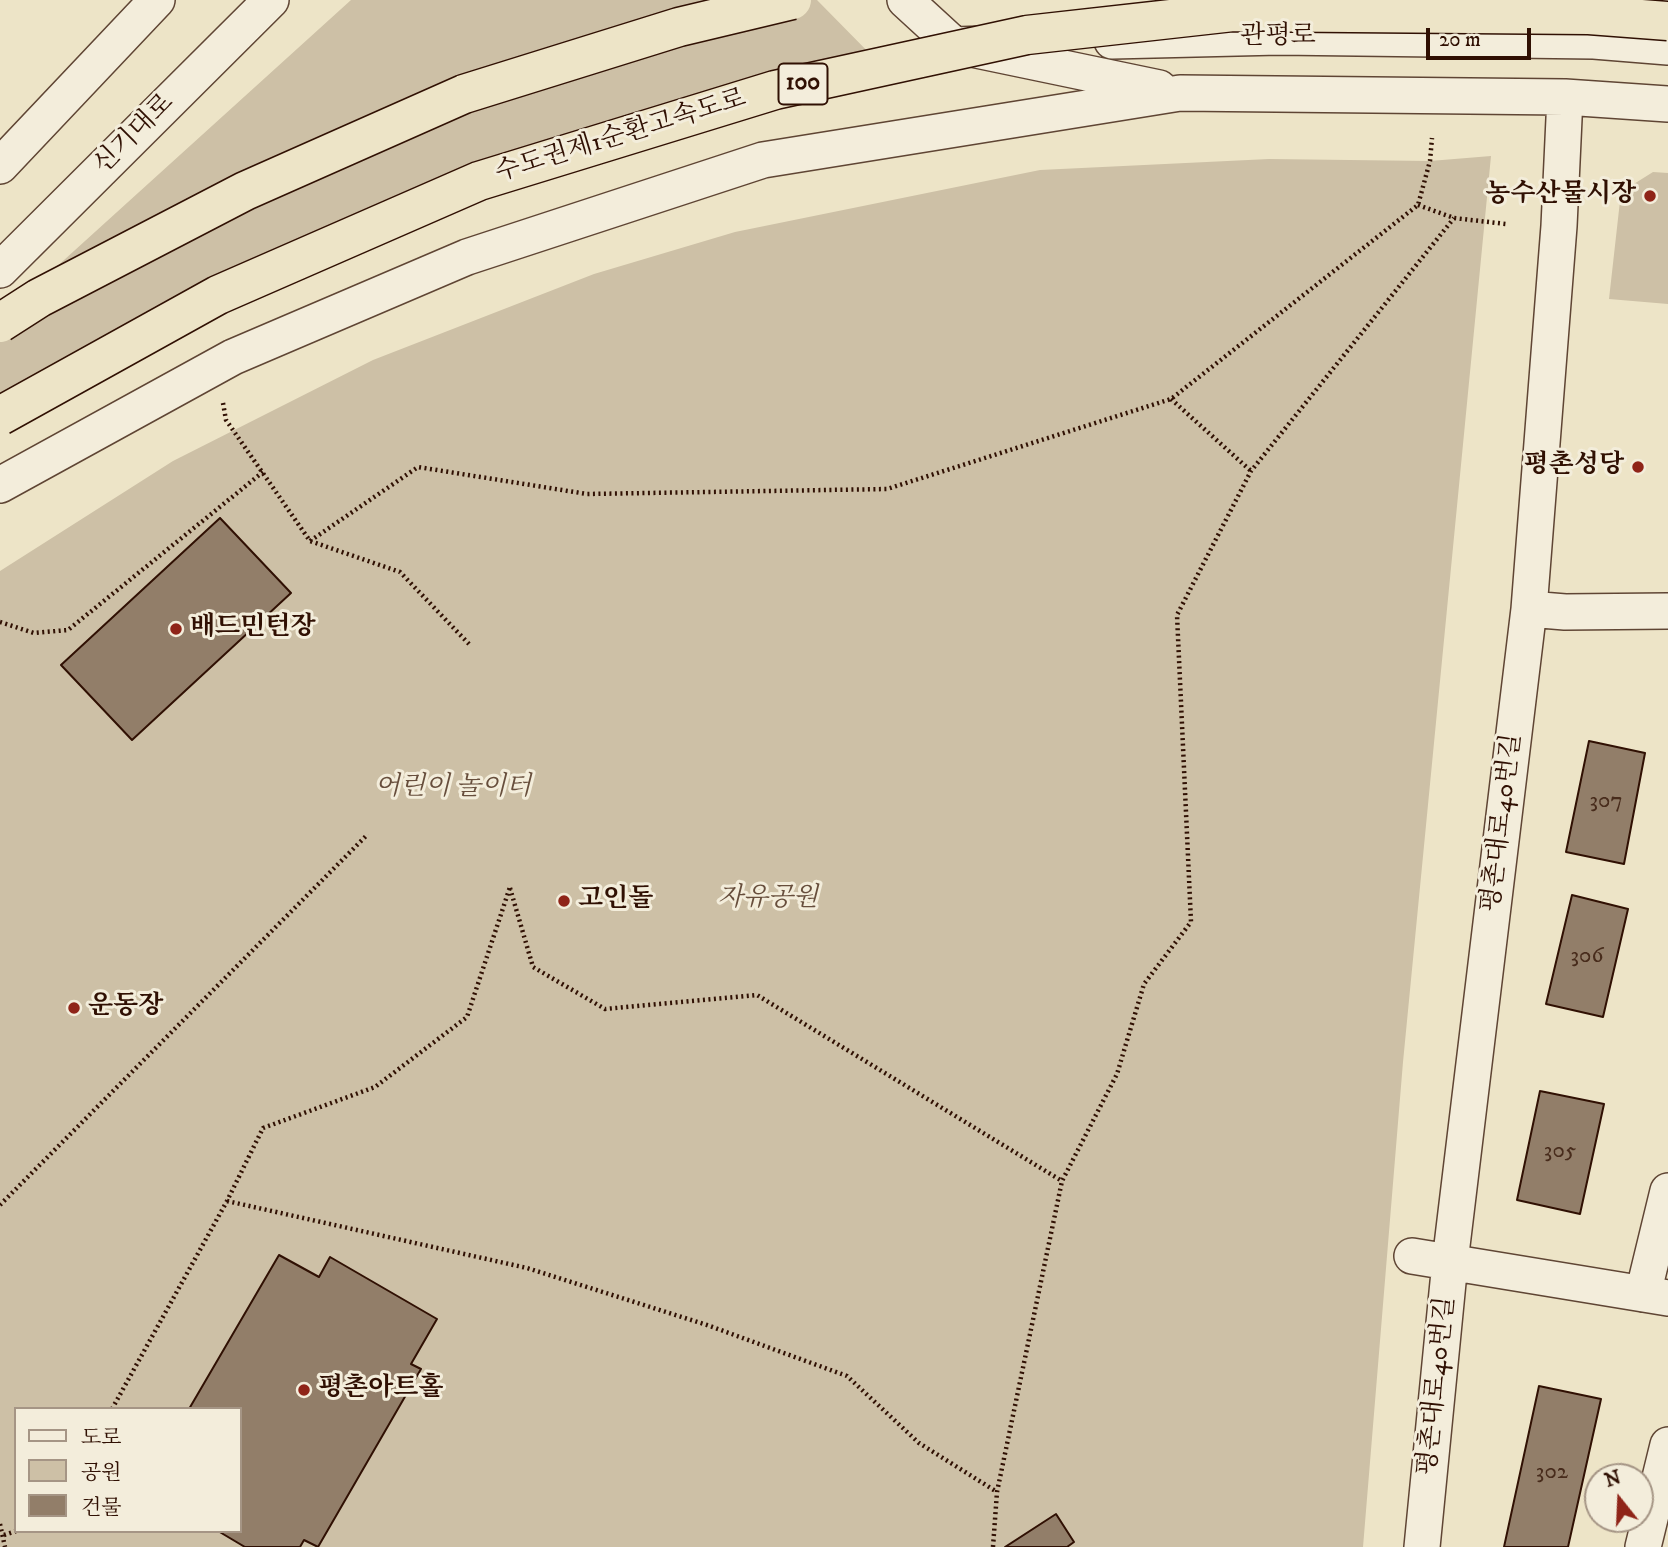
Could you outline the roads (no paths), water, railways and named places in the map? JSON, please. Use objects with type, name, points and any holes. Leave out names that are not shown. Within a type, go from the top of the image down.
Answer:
[{"type":"highway","points":[[0,323],[39,298],[245,191],[464,94],[679,27],[792,0]]},
{"type":"highway","name":"수도권제1순환고속도로","points":[[0,416],[218,295],[480,181],[775,90],[1027,35],[1233,12],[1589,15],[1668,21]]},
{"type":"street","points":[[0,149],[157,0]]},
{"type":"street","points":[[0,166],[157,0]]},
{"type":"street","name":"신기대로","points":[[0,270],[271,0]]},
{"type":"street","points":[[905,0],[954,45]]},
{"type":"street","name":"관평로","points":[[954,45],[1279,37],[1594,41],[1668,47]]},
{"type":"street","points":[[0,433],[203,319],[453,206],[750,113],[954,45],[1180,93]]},
{"type":"street","points":[[0,485],[233,357],[467,257],[763,160],[1180,93],[1565,96],[1668,104]]},
{"type":"street","name":"평촌대로40번길","points":[[1422,1547],[1450,1262],[1529,609],[1559,226],[1565,96]]},
{"type":"street","points":[[1529,609],[1566,612],[1668,611]]},
{"type":"street","points":[[1412,1256],[1655,1296],[1668,1191]]},
{"type":"street","points":[[1643,1547],[1667,1453]]},
{"type":"place","name":"농수산물시장","points":[[1650,196]]},
{"type":"place","name":"평촌성당","points":[[1638,467]]},
{"type":"place","name":"배드민턴장","points":[[176,629]]},
{"type":"place","name":"고인돌","points":[[564,901]]},
{"type":"place","name":"운동장","points":[[74,1008]]},
{"type":"place","name":"평촌아트홀","points":[[304,1390]]},
{"type":"park label","name":"어린이 놀이터","points":[[453,789]]},
{"type":"park label","name":"자유공원","points":[[768,900]]}]
